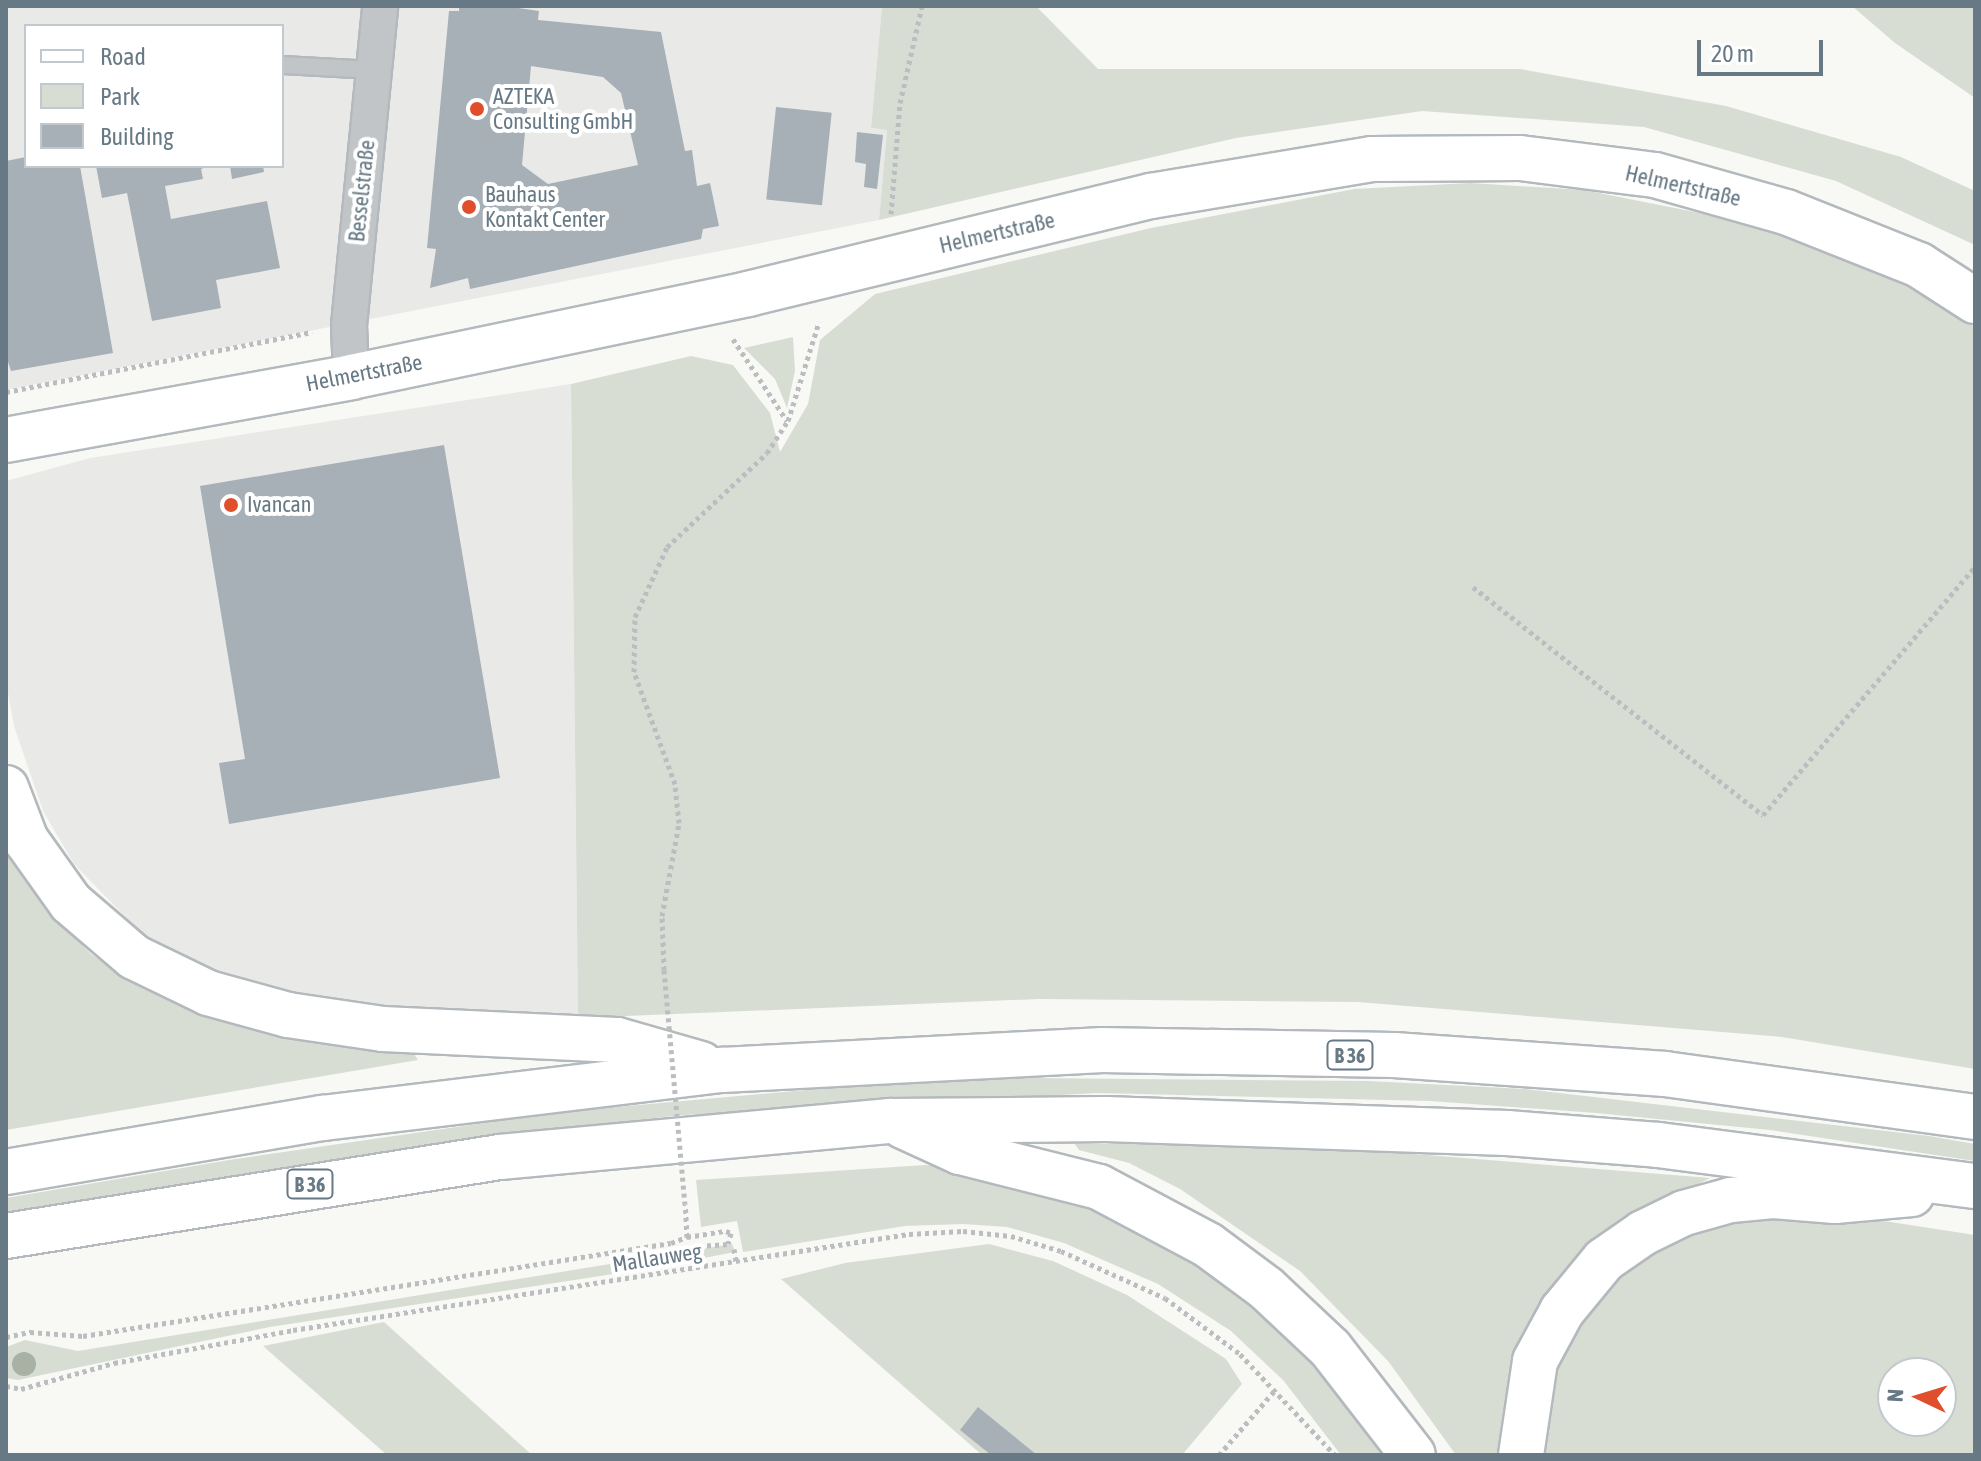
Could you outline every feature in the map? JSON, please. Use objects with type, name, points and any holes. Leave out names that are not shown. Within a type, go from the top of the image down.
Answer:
[{"type":"main road","name":"Helmertstraße","points":[[6,440],[351,377],[748,294],[1183,190],[1372,159],[1520,158],[1655,175],[1786,212],[1919,265],[1975,301]]},
{"type":"main road","points":[[6,788],[26,840],[71,903],[134,957],[208,993],[288,1015],[383,1029],[617,1040],[722,1070]]},
{"type":"main road","name":"B 36","points":[[6,1172],[323,1118],[722,1070],[1102,1050],[1394,1055],[1665,1074],[1975,1117]]},
{"type":"main road","name":"B 36","points":[[6,1236],[500,1157],[890,1121],[1106,1119],[1492,1132],[1658,1145],[1975,1187]]},
{"type":"main road","points":[[890,1121],[960,1152],[1099,1187],[1208,1245],[1266,1288],[1330,1348],[1413,1455]]},
{"type":"main road","points":[[1521,1455],[1535,1361],[1548,1336],[1604,1260],[1643,1233],[1684,1213],[1731,1200],[1773,1196],[1835,1201],[1975,1187]]},
{"type":"street","name":"Besselstraße","points":[[351,377],[349,325],[380,6]]},
{"type":"lane","points":[[284,65],[374,70]]},
{"type":"path","points":[[890,229],[900,103],[922,6]]},
{"type":"path","points":[[687,1237],[662,916],[679,823],[675,784],[634,672],[635,617],[667,547],[767,453],[788,421],[811,339],[840,270]]},
{"type":"path","points":[[748,294],[729,333],[788,421]]},
{"type":"path","points":[[6,392],[349,325]]},
{"type":"path","points":[[1473,587],[1763,815],[1975,567]]},
{"type":"path","points":[[6,1337],[30,1332],[83,1336],[687,1237],[731,1233],[728,1244],[699,1246]]},
{"type":"path","name":"Mallauweg","points":[[6,1386],[21,1389],[114,1363],[293,1330],[909,1234],[1011,1236],[1108,1270],[1165,1298],[1240,1354],[1335,1455]]},
{"type":"path","points":[[734,1249],[736,1262]]},
{"type":"path","points":[[1219,1455],[1276,1389]]},
{"type":"shaded area","points":[[6,6],[882,6],[871,128],[887,130],[879,220],[6,390]]},
{"type":"shaded area","points":[[571,384],[578,1018],[380,1013],[254,989],[147,939],[74,864],[43,811],[14,726],[6,682],[6,481],[90,458]]},
{"type":"green space","points":[[882,6],[1036,6],[1098,69],[1520,69],[1726,106],[1901,157],[1975,191],[1975,245],[1836,181],[1644,127],[1422,111],[1236,138],[879,220],[887,130],[871,128]]},
{"type":"green space","points":[[1852,6],[1975,6],[1975,98],[1895,43]]},
{"type":"green space","points":[[1470,183],[1584,190],[1755,224],[1891,277],[1975,327],[1975,1069],[1782,1037],[1358,1002],[1039,999],[578,1018],[571,384],[691,356],[733,365],[770,413],[780,452],[808,404],[820,340],[875,294],[1151,228],[1354,189]]},
{"type":"green space","points":[[793,337],[795,371],[787,408],[775,379],[744,348]]},
{"type":"green space","points":[[6,852],[48,911],[91,954],[138,986],[238,1024],[306,1041],[414,1054],[418,1060],[6,1130]]},
{"type":"green space","points":[[1030,1078],[1368,1081],[1525,1089],[1929,1136],[1975,1144],[1975,1161],[1770,1130],[1596,1113],[1430,1101],[1098,1093],[683,1115],[520,1133],[6,1214],[6,1198],[229,1160],[560,1112],[861,1085]]},
{"type":"green space","points":[[1074,1143],[1340,1148],[1710,1178],[1630,1218],[1512,1376],[1501,1455],[1456,1455],[1388,1361],[1300,1271],[1180,1189],[1129,1163],[1079,1150]]},
{"type":"green space","points":[[925,1165],[965,1168],[1070,1197],[1169,1241],[1300,1341],[1393,1455],[1341,1455],[1283,1380],[1231,1331],[1158,1284],[1064,1243],[1007,1227],[963,1224],[905,1226],[743,1252],[737,1221],[701,1227],[696,1180]]},
{"type":"green space","points":[[1747,1213],[1858,1217],[1975,1235],[1975,1455],[1535,1455],[1537,1418],[1564,1345],[1606,1286],[1659,1243]]},
{"type":"green space","points":[[732,1244],[735,1252],[652,1268],[270,1327],[18,1380],[6,1378],[6,1347],[25,1340],[78,1351]]},
{"type":"green space","points":[[989,1244],[1053,1261],[1127,1295],[1226,1359],[1242,1384],[1182,1455],[982,1455],[781,1279],[845,1263]]},
{"type":"green space","points":[[384,1322],[532,1455],[387,1455],[263,1346]]},
{"type":"building","points":[[459,6],[504,6],[539,11],[538,20],[661,32],[685,151],[692,150],[697,186],[710,183],[719,226],[703,229],[701,239],[470,289],[468,278],[430,288],[436,249],[427,248],[449,11],[459,11]],"holes":[[[531,66],[603,77],[621,93],[638,165],[548,184],[522,165]]]},
{"type":"building","points":[[776,107],[832,113],[822,205],[766,199]]},
{"type":"building","points":[[857,132],[883,135],[877,189],[864,187],[866,164],[855,162]]},
{"type":"building","points":[[24,157],[24,168],[80,168],[113,353],[11,371],[6,356],[6,161]]},
{"type":"building","points":[[96,168],[204,168],[201,169],[203,179],[165,186],[171,219],[267,201],[280,268],[216,280],[221,308],[152,321],[127,193],[102,198]]},
{"type":"building","points":[[230,168],[263,168],[264,172],[232,179]]},
{"type":"building","points":[[444,445],[500,778],[229,824],[219,763],[245,759],[200,486]]},
{"type":"building","points":[[978,1407],[1037,1455],[991,1455],[960,1430]]},
{"type":"place","name":"AZTEKA Consulting GmbH","points":[[477,109]]},
{"type":"place","name":"Bauhaus Kontakt Center","points":[[469,207]]},
{"type":"place","name":"Ivancan","points":[[231,505]]}]
